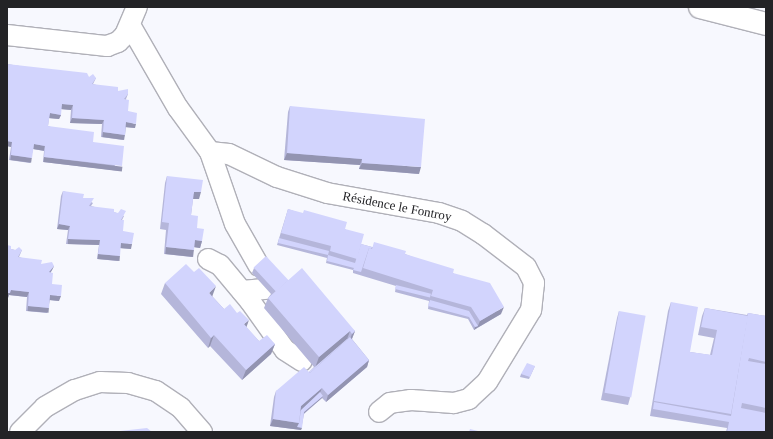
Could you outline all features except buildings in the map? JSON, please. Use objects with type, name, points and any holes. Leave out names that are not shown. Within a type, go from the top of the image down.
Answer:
[{"type":"main road","points":[[700,7],[766,22]]},
{"type":"main road","points":[[747,7],[766,22]]},
{"type":"street","points":[[7,35],[107,46],[118,42],[125,35],[137,7]]},
{"type":"street","points":[[130,25],[178,108],[210,152],[235,224],[259,266]]},
{"type":"street","name":"Résidence le Fontroy","points":[[210,152],[229,154],[278,177],[327,193],[439,213],[462,221],[483,234],[526,267],[534,283],[531,310],[487,382],[469,398],[462,401],[454,403],[411,400],[390,403],[379,412]]},
{"type":"street","points":[[208,259],[220,265],[242,291],[285,350],[302,361]]},
{"type":"street","points":[[242,291],[267,289]]},
{"type":"street","points":[[20,432],[45,407],[75,390],[100,382],[128,383],[156,391],[181,408],[202,432]]}]
